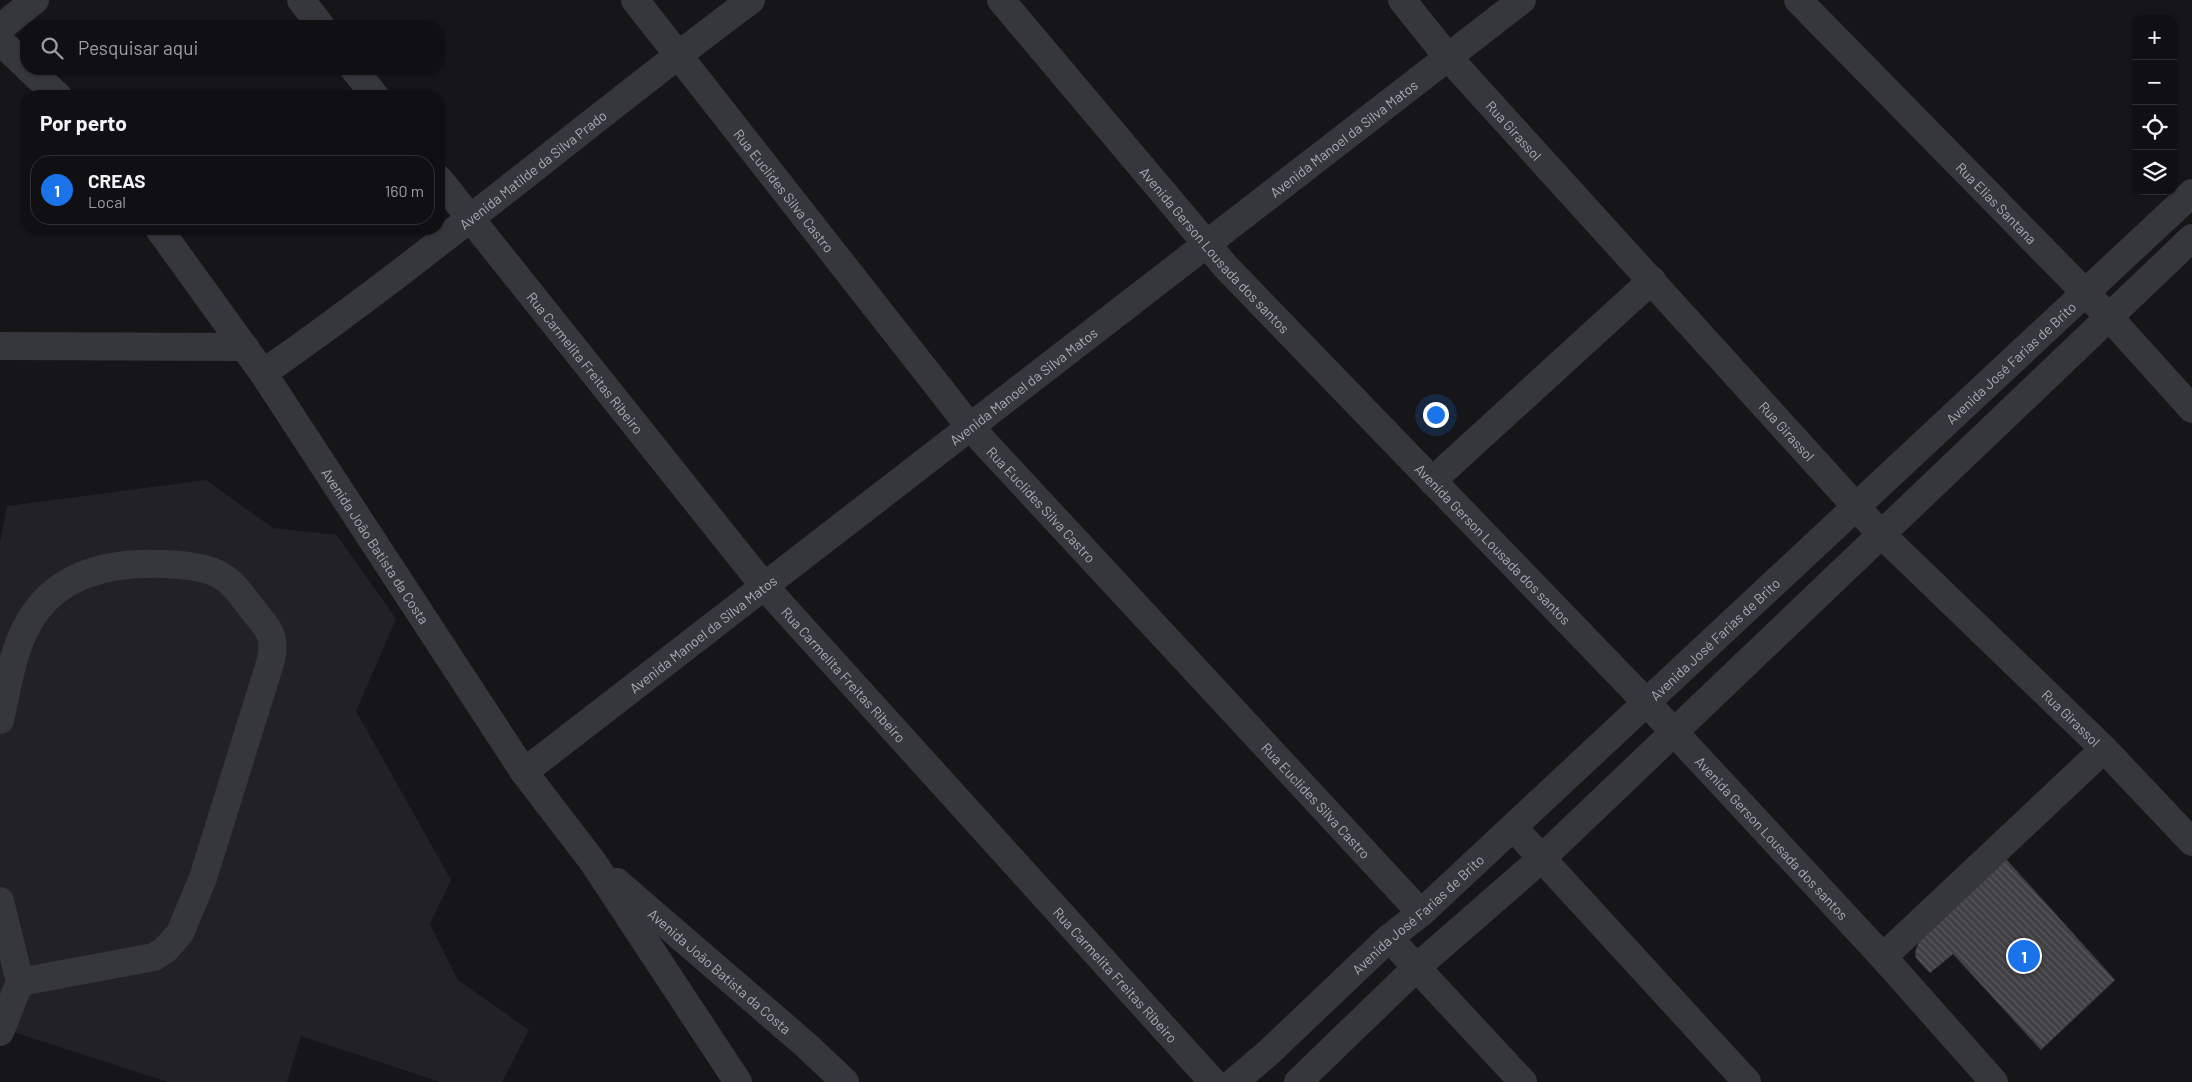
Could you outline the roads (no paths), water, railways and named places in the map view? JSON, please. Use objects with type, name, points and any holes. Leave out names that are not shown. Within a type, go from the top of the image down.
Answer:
[{"type":"street","points":[[0,28],[36,0]]},
{"type":"street","points":[[301,0],[316,20]]},
{"type":"street","name":"Rua Euclides Silva Castro","points":[[635,0],[970,427],[1421,913]]},
{"type":"street","name":"Avenida Matilde da Silva Prado","points":[[263,373],[470,220],[677,55],[752,0]]},
{"type":"street","name":"Rua Girassol","points":[[1402,0],[1447,56],[1880,533],[2104,749],[2192,842]]},
{"type":"street","name":"Avenida Manoel da Silva Matos","points":[[524,772],[1447,56],[1522,0]]},
{"type":"street","name":"Rua Elias Santana","points":[[1798,0],[2110,318],[2192,409]]},
{"type":"street","name":"Avenida Gerson Lousada dos santos","points":[[1008,2],[1173,202],[1205,244],[1647,703],[1883,957],[1994,1082]]},
{"type":"street","points":[[0,41],[20,60]]},
{"type":"street","points":[[35,75],[52,90]]},
{"type":"street","points":[[359,75],[370,90]]},
{"type":"street","name":"Rua Carmelita Freitas Ribeiro","points":[[445,187],[764,586],[1213,1082]]},
{"type":"street","name":"Avenida José Farias de Brito","points":[[1234,1082],[1268,1053],[1388,938],[1421,913],[2192,193]]},
{"type":"street","name":"Avenida João Batista da Costa","points":[[163,235],[263,373],[524,772],[593,862],[738,1082]]},
{"type":"street","points":[[1268,1053],[1296,1082],[1416,968],[1541,859],[1880,533],[2110,318],[2192,238]]},
{"type":"street","points":[[1432,480],[1652,280]]},
{"type":"street","points":[[0,346],[245,348]]},
{"type":"street","points":[[0,720],[19,640],[38,609],[56,590],[90,572],[131,563],[186,565],[217,573],[234,586],[272,633],[274,644],[268,669],[203,878],[180,933],[165,950],[148,959],[20,982]]},
{"type":"street","points":[[1883,957],[2104,749]]},
{"type":"street","points":[[1513,827],[1747,1082]]},
{"type":"street","name":"Avenida João Batista da Costa","points":[[593,862],[793,1033],[845,1082]]},
{"type":"street","points":[[0,902],[20,982],[0,1032]]},
{"type":"street","points":[[1388,938],[1523,1082]]},
{"type":"place","name":"CREAS","points":[[2024,956]]}]
